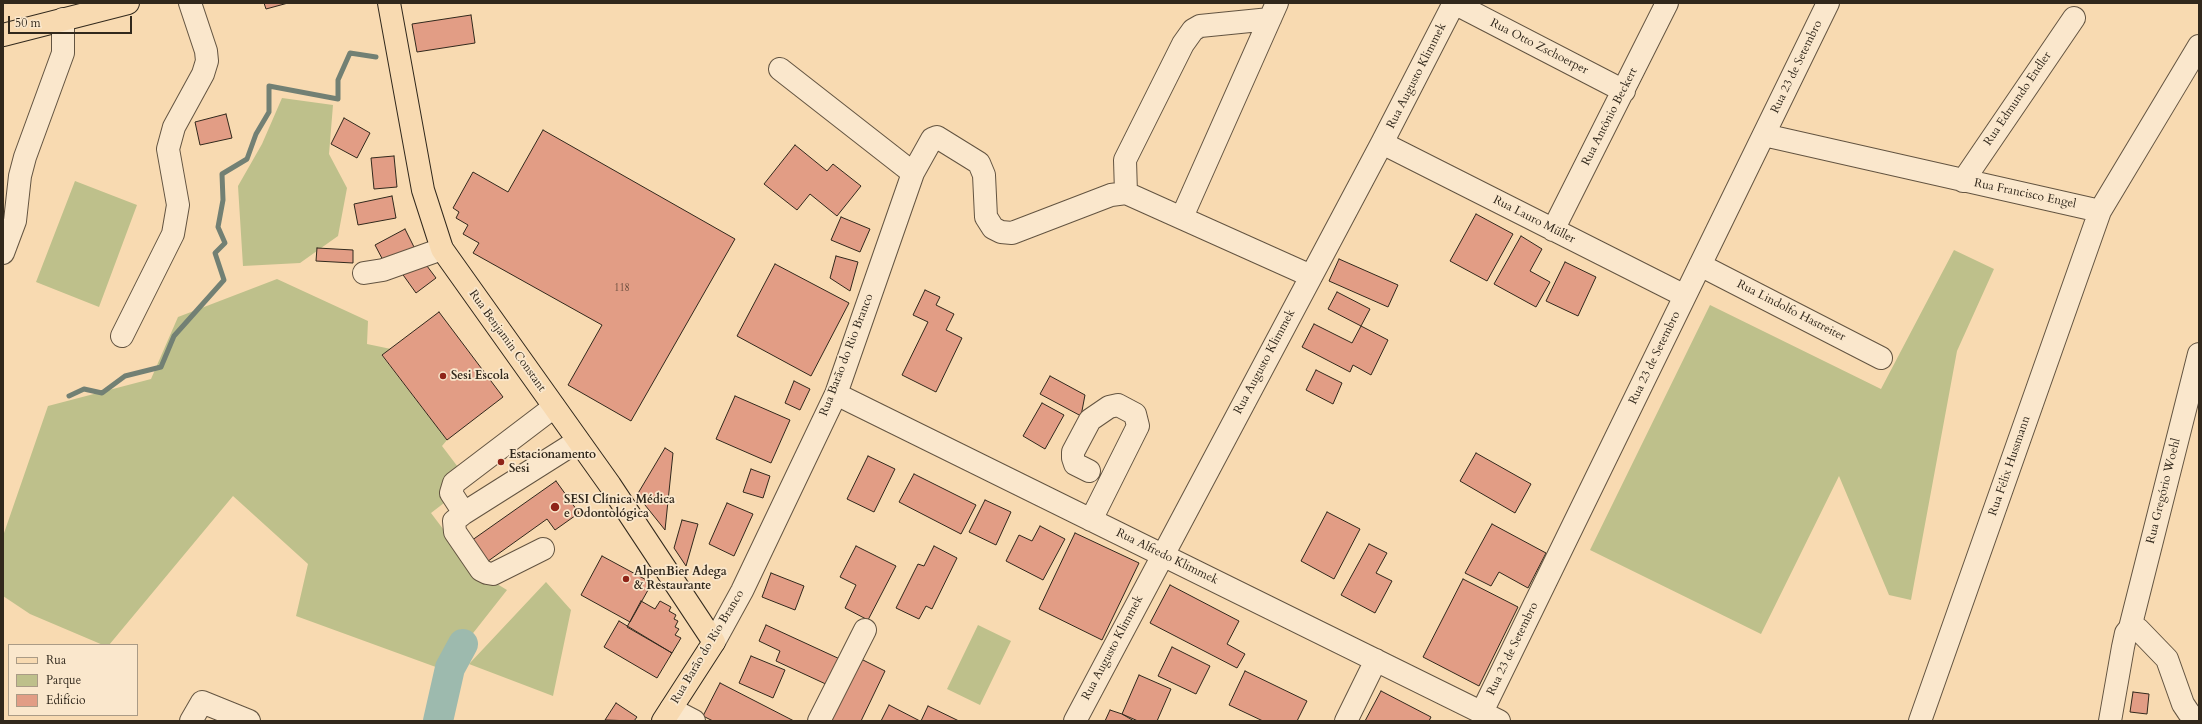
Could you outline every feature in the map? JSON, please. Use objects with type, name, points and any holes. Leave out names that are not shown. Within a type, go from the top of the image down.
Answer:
[{"type":"main road","points":[[3,35],[62,19],[95,7],[128,3]]},
{"type":"main road","name":"Rua Benjamin Constant","points":[[390,3],[423,190],[442,249],[610,485],[714,642]]},
{"type":"main road","name":"Rua Barão do Rio Branco","points":[[667,715],[714,642]]},
{"type":"street","points":[[122,336],[173,234],[178,205],[168,149],[174,127],[203,74],[207,61],[206,51],[190,3]]},
{"type":"street","name":"Rua Otto Zschoerper","points":[[1454,3],[1624,90]]},
{"type":"street","name":"Rua Augusto Klimmek","points":[[1075,721],[1382,143],[1454,3]]},
{"type":"street","name":"Rua Antônio Beckert","points":[[1553,230],[1667,3]]},
{"type":"street","name":"Rua 23 de Setembro","points":[[1490,717],[1685,296],[1828,3]]},
{"type":"street","points":[[1274,11],[1200,26],[1193,30],[1183,44],[1125,160],[1126,194],[1182,217],[1311,276]]},
{"type":"street","points":[[1182,217],[1274,11]]},
{"type":"street","name":"Rua Edmundo Endler","points":[[1963,181],[2074,18]]},
{"type":"street","points":[[3,253],[15,221],[20,176],[25,157],[63,53],[62,19]]},
{"type":"street","points":[[2100,211],[2199,46]]},
{"type":"street","points":[[780,69],[913,173]]},
{"type":"street","name":"Rua Francisco Engel","points":[[1764,135],[2100,211]]},
{"type":"street","name":"Rua Barão do Rio Branco","points":[[714,642],[742,591],[836,394],[913,173],[934,136],[972,156],[979,163],[984,175],[986,217],[993,228],[1001,232],[1012,233],[1111,194],[1126,194]]},
{"type":"street","name":"Rua Lauro Müller","points":[[1382,143],[1685,296]]},
{"type":"street","name":"Rua Félix Hussmann","points":[[1920,721],[2100,211]]},
{"type":"street","points":[[364,273],[383,270],[442,249]]},
{"type":"street","name":"Rua Lindolfo Hastreiter","points":[[1700,265],[1881,358]]},
{"type":"street","name":"Rua Gregório Woehl","points":[[2110,721],[2126,633],[2130,628],[2199,354]]},
{"type":"street","name":"Rua Alfredo Klimmek","points":[[836,394],[1490,717]]},
{"type":"street","points":[[1088,471],[1075,464],[1073,452],[1090,420],[1109,407],[1118,405],[1135,414],[1138,426],[1091,520]]},
{"type":"street","points":[[464,513],[451,493],[454,483],[554,407]]},
{"type":"street","points":[[543,549],[493,574],[487,573],[481,570],[455,532],[454,521],[464,513],[578,441]]},
{"type":"street","points":[[2130,628],[2138,629],[2144,634],[2167,659],[2183,704],[2197,721]]},
{"type":"street","points":[[819,721],[865,630]]},
{"type":"street","points":[[1346,721],[1376,660]]},
{"type":"street","points":[[191,721],[202,702],[249,721]]},
{"type":"street","points":[[667,715],[694,721]]},
{"type":"green space","points":[[282,98],[333,105],[329,154],[347,188],[338,236],[300,263],[243,266],[238,186],[262,144]]},
{"type":"green space","points":[[75,181],[137,205],[99,307],[36,282]]},
{"type":"green space","points":[[1954,250],[1994,269],[1957,351],[1911,600],[1889,595],[1839,476],[1761,634],[1590,550],[1710,305],[1881,389]]},
{"type":"green space","points":[[277,279],[368,321],[367,344],[391,349],[382,356],[447,440],[442,446],[470,483],[431,513],[474,570],[507,590],[444,670],[296,616],[308,564],[233,496],[110,644],[101,644],[30,614],[3,596],[3,536],[48,406],[151,379],[178,317]]},
{"type":"green space","points":[[546,582],[571,610],[553,696],[469,664]]},
{"type":"green space","points":[[978,625],[1011,641],[980,705],[947,689]]},
{"type":"building","points":[[264,3],[288,3],[266,9]]},
{"type":"building","points":[[471,15],[475,43],[417,52],[412,24]]},
{"type":"building","points":[[226,114],[232,138],[200,145],[195,122]]},
{"type":"building","points":[[344,118],[370,133],[357,158],[331,144]]},
{"type":"building","points":[[543,130],[735,239],[631,421],[568,385],[602,325],[473,253],[479,243],[463,234],[468,225],[456,218],[459,212],[453,208],[473,172],[508,192]]},
{"type":"building","points":[[795,145],[827,171],[833,164],[861,186],[837,216],[810,194],[797,210],[764,184]]},
{"type":"building","points":[[394,156],[397,187],[374,189],[371,158]]},
{"type":"building","points":[[392,196],[396,218],[358,225],[354,204]]},
{"type":"building","points":[[1476,214],[1513,234],[1487,281],[1450,261]]},
{"type":"building","points":[[841,217],[870,229],[860,252],[831,240]]},
{"type":"building","points":[[405,229],[416,251],[386,266],[375,245]]},
{"type":"building","points":[[1521,236],[1542,249],[1530,271],[1550,282],[1536,307],[1494,284]]},
{"type":"building","points":[[317,248],[353,250],[353,263],[316,261]]},
{"type":"building","points":[[836,256],[858,262],[850,291],[830,278]]},
{"type":"building","points":[[1339,259],[1398,285],[1388,307],[1329,281]]},
{"type":"building","points":[[1565,262],[1596,277],[1578,316],[1546,301]]},
{"type":"building","points":[[775,264],[849,303],[811,376],[737,336]]},
{"type":"building","points":[[427,266],[436,278],[416,293],[401,272]]},
{"type":"building","points":[[925,290],[940,297],[936,305],[954,314],[946,330],[962,338],[936,392],[902,375],[928,322],[913,315]]},
{"type":"building","points":[[1337,292],[1370,309],[1361,326],[1328,309]]},
{"type":"building","name":"Sesi Escola","points":[[439,312],[503,397],[447,440],[382,355]]},
{"type":"building","points":[[1314,324],[1352,343],[1361,326],[1388,340],[1371,375],[1353,365],[1350,372],[1302,347]]},
{"type":"building","points":[[1316,370],[1342,383],[1333,404],[1306,390]]},
{"type":"building","points":[[1050,376],[1085,395],[1081,416],[1040,394]]},
{"type":"building","points":[[794,381],[810,389],[800,410],[785,403]]},
{"type":"building","points":[[735,396],[790,420],[771,463],[716,439]]},
{"type":"building","points":[[1042,403],[1064,415],[1045,449],[1023,436]]},
{"type":"building","points":[[665,448],[673,453],[665,530],[637,495]]},
{"type":"building","points":[[1476,453],[1531,484],[1515,513],[1460,481]]},
{"type":"building","points":[[868,456],[895,469],[874,512],[847,499]]},
{"type":"building","points":[[751,469],[770,476],[763,498],[743,492]]},
{"type":"building","points":[[914,474],[976,505],[961,534],[899,502]]},
{"type":"building","points":[[556,481],[579,513],[555,530],[547,519],[484,564],[468,543]]},
{"type":"building","points":[[985,500],[1011,512],[996,545],[969,532]]},
{"type":"building","points":[[727,503],[753,514],[734,556],[709,544]]},
{"type":"building","points":[[1327,512],[1360,529],[1334,579],[1301,561]]},
{"type":"building","points":[[682,520],[698,524],[686,566],[674,548]]},
{"type":"building","points":[[1492,524],[1546,553],[1528,588],[1499,572],[1491,586],[1465,573]]},
{"type":"building","points":[[1040,526],[1065,539],[1043,580],[1006,561],[1019,535],[1032,541]]},
{"type":"building","points":[[1075,533],[1139,563],[1102,640],[1039,609]]},
{"type":"building","points":[[1369,544],[1387,553],[1376,573],[1392,581],[1375,613],[1341,595]]},
{"type":"building","points":[[856,546],[896,566],[868,620],[845,608],[856,585],[840,577]]},
{"type":"building","points":[[934,546],[957,558],[932,609],[926,606],[919,619],[896,608],[918,564],[924,566]]},
{"type":"building","points":[[602,556],[652,583],[630,622],[581,595]]},
{"type":"building","points":[[771,573],[804,586],[795,610],[762,597]]},
{"type":"building","points":[[1463,579],[1518,607],[1479,686],[1423,657]]},
{"type":"building","points":[[1170,585],[1239,621],[1227,644],[1245,654],[1237,668],[1150,623]]},
{"type":"building","points":[[641,601],[655,609],[660,601],[671,607],[669,611],[676,615],[674,619],[678,621],[675,627],[679,629],[675,635],[681,638],[672,653],[627,627]]},
{"type":"building","points":[[619,621],[672,653],[657,678],[604,647]]},
{"type":"building","points":[[766,625],[842,660],[830,686],[776,661],[780,651],[759,641]]},
{"type":"building","points":[[1172,647],[1210,666],[1196,694],[1158,676]]},
{"type":"building","points":[[751,656],[785,670],[773,698],[739,683]]},
{"type":"building","points":[[859,658],[885,671],[861,721],[828,721]]},
{"type":"building","points":[[1245,671],[1307,701],[1297,721],[1263,721],[1229,705]]},
{"type":"building","points":[[1139,675],[1171,689],[1157,721],[1138,721],[1122,714]]},
{"type":"building","points":[[720,683],[794,721],[713,721],[703,716]]},
{"type":"building","points":[[1381,691],[1431,717],[1429,721],[1365,721]]},
{"type":"building","points":[[2133,692],[2149,694],[2147,714],[2130,712]]},
{"type":"building","points":[[616,703],[637,717],[634,721],[605,720]]},
{"type":"building","points":[[889,705],[920,721],[881,721]]},
{"type":"building","points":[[928,706],[959,721],[921,721]]},
{"type":"building","points":[[1110,710],[1122,714],[1134,721],[1105,721]]},
{"type":"waterway","points":[[69,396],[84,389],[102,393],[125,376],[161,367],[174,336],[224,280],[215,253],[225,243],[218,227],[223,200],[222,174],[247,159],[256,134],[269,112],[269,86],[338,99],[338,80],[350,53],[376,57]]},
{"type":"waterway","points":[[438,721],[450,668],[463,644]]},
{"type":"place","name":"Sesi Escola","points":[[443,376]]},
{"type":"place","name":"Estacionamento Sesi","points":[[501,462]]},
{"type":"place","name":"SESI Clínica Médica e Odontológica","points":[[555,507]]},
{"type":"place","name":"AlpenBier Adega & Restaurante","points":[[626,579]]}]
